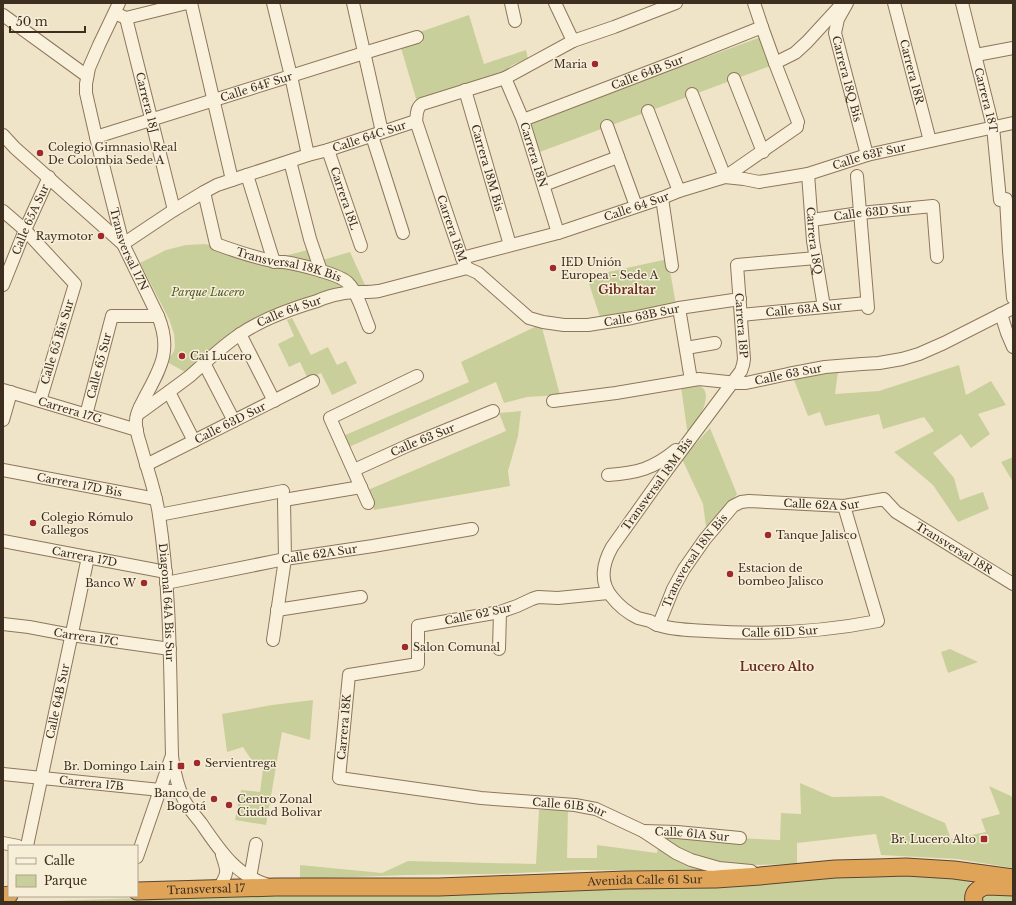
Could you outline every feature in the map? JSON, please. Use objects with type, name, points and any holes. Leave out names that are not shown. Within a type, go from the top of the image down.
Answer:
[{"type":"highway","name":"Avenida Calle 61 Sur","points":[[276,887],[439,887],[626,880],[716,879],[835,869],[906,867],[954,870],[1013,878]]},
{"type":"highway","name":"Transversal 17","points":[[138,891],[276,887]]},
{"type":"highway","points":[[974,902],[973,898],[975,893],[982,887],[1013,887]]},
{"type":"street","points":[[117,8],[126,18],[187,3]]},
{"type":"street","points":[[191,3],[232,180]]},
{"type":"street","points":[[273,3],[308,155]]},
{"type":"street","points":[[353,3],[364,52],[377,134],[403,233]]},
{"type":"street","points":[[511,3],[515,21]]},
{"type":"street","points":[[555,3],[573,40]]},
{"type":"street","name":"Calle 64C Sur","points":[[124,244],[174,210],[204,192],[232,180],[416,121],[420,105],[505,78],[573,40],[614,27],[676,3]]},
{"type":"street","points":[[754,3],[775,63],[795,53],[843,3]]},
{"type":"street","name":"Carrera 18Q Bis","points":[[847,3],[840,15],[835,33],[867,155]]},
{"type":"street","name":"Carrera 18R","points":[[894,3],[930,141]]},
{"type":"street","name":"Carrera 18T","points":[[962,3],[993,127],[1003,199],[1013,298]]},
{"type":"street","name":"Transversal 17N","points":[[117,8],[96,50],[89,68],[86,93],[124,244],[162,325],[164,336],[164,356],[137,414]]},
{"type":"street","points":[[3,15],[87,76]]},
{"type":"street","name":"Carrera 18J","points":[[126,18],[174,210]]},
{"type":"street","name":"Calle 64B Sur","points":[[523,120],[677,61],[761,22]]},
{"type":"street","name":"Calle 64F Sur","points":[[96,137],[364,52],[417,37]]},
{"type":"street","points":[[976,55],[1013,48]]},
{"type":"street","name":"Calle 64 Sur","points":[[137,414],[191,375],[220,348],[240,334],[260,323],[293,309],[340,294],[355,292],[369,293],[379,291],[464,263],[510,245],[558,233],[679,191],[725,177],[763,152],[797,124],[775,63]]},
{"type":"street","name":"Carrera 18N","points":[[505,78],[523,120],[558,233]]},
{"type":"street","points":[[734,79],[763,152]]},
{"type":"street","name":"Carrera 18M Bis","points":[[465,90],[510,245]]},
{"type":"street","points":[[692,94],[725,177]]},
{"type":"street","points":[[648,111],[679,191]]},
{"type":"street","name":"Carrera 18M","points":[[416,121],[464,263],[478,273],[529,318],[543,322]]},
{"type":"street","name":"Calle 63F Sur","points":[[725,177],[759,182],[808,174],[867,155],[1013,123]]},
{"type":"street","points":[[606,126],[636,206]]},
{"type":"street","points":[[3,135],[15,148],[124,244]]},
{"type":"street","name":"Carrera 18L","points":[[328,150],[361,246]]},
{"type":"street","points":[[544,185],[618,157]]},
{"type":"street","points":[[290,161],[310,238],[321,271]]},
{"type":"street","name":"Carrera 18Q","points":[[808,174],[816,258],[824,307]]},
{"type":"street","points":[[247,175],[274,262]]},
{"type":"street","points":[[857,176],[860,213]]},
{"type":"street","name":"Calle 65A Sur","points":[[3,285],[25,230],[49,177]]},
{"type":"street","name":"Transversal 18K Bis","points":[[204,192],[216,244],[243,254],[274,262],[284,262],[321,271],[347,282],[355,292]]},
{"type":"street","points":[[662,198],[672,266]]},
{"type":"street","name":"Calle 63D Sur","points":[[812,220],[860,213],[933,206],[937,258]]},
{"type":"street","points":[[3,211],[25,230]]},
{"type":"street","name":"Calle 63A Sur","points":[[741,315],[824,307],[867,305],[860,213]]},
{"type":"street","name":"Calle 65 Bis Sur","points":[[25,230],[75,284],[40,401]]},
{"type":"street","name":"Carrera 18P","points":[[732,383],[743,365],[744,359],[737,265],[816,258]]},
{"type":"street","points":[[355,292],[369,327]]},
{"type":"street","name":"Calle 63B Sur","points":[[543,322],[588,325],[679,308],[740,299]]},
{"type":"street","points":[[679,308],[691,380]]},
{"type":"street","name":"Calle 63 Sur","points":[[553,401],[616,393],[691,380],[746,383],[825,367],[879,363],[902,359],[919,354],[1013,308]]},
{"type":"street","points":[[1001,314],[1013,347]]},
{"type":"street","name":"Calle 65 Sur","points":[[86,415],[112,316],[158,316]]},
{"type":"street","points":[[240,334],[274,401]]},
{"type":"street","points":[[686,348],[715,343]]},
{"type":"street","points":[[204,363],[234,421]]},
{"type":"street","points":[[368,503],[330,418],[417,376]]},
{"type":"street","name":"Calle 63D Sur","points":[[146,465],[313,381]]},
{"type":"street","name":"Transversal 18M Bis","points":[[608,593],[604,574],[608,553],[693,434],[732,383]]},
{"type":"street","points":[[3,420],[7,391]]},
{"type":"street","name":"Carrera 17G","points":[[7,391],[137,430]]},
{"type":"street","points":[[169,392],[194,441]]},
{"type":"street","name":"Calle 63 Sur","points":[[354,470],[409,445],[493,411]]},
{"type":"street","name":"Diagonal 64A Bis Sur","points":[[137,414],[137,430],[159,515],[166,577],[170,649],[172,756],[175,777],[183,800],[220,850]]},
{"type":"street","points":[[608,475],[628,474],[646,469],[666,458],[693,434]]},
{"type":"street","name":"Carrera 17D Bis","points":[[3,470],[156,499]]},
{"type":"street","points":[[159,515],[284,496],[361,487]]},
{"type":"street","points":[[273,640],[285,559],[284,496]]},
{"type":"street","name":"Calle 62A Sur","points":[[740,502],[749,501],[844,506],[884,499],[896,512]]},
{"type":"street","name":"Transversal 18N Bis","points":[[657,625],[684,569],[705,538],[733,506],[740,502]]},
{"type":"street","name":"Calle 61D Sur","points":[[608,593],[617,604],[637,617],[657,625],[681,629],[755,633],[836,628],[878,621],[844,506]]},
{"type":"street","name":"Transversal 18R","points":[[896,512],[1013,584]]},
{"type":"street","name":"Calle 62A Sur","points":[[166,577],[373,546],[472,529]]},
{"type":"street","name":"Carrera 17D","points":[[3,541],[88,557],[166,577]]},
{"type":"street","name":"Calle 64B Sur","points":[[27,845],[88,557]]},
{"type":"street","name":"Calle 62 Sur","points":[[349,675],[418,664],[418,626],[500,612],[532,599],[608,593]]},
{"type":"street","points":[[277,610],[361,597]]},
{"type":"street","points":[[500,612],[500,649]]},
{"type":"street","name":"Carrera 17C","points":[[3,624],[170,649]]},
{"type":"street","name":"Carrera 18K","points":[[339,778],[349,675]]},
{"type":"street","points":[[138,854],[172,756]]},
{"type":"street","name":"Carrera 17B","points":[[3,774],[180,792]]},
{"type":"street","name":"Calle 61B Sur","points":[[339,778],[481,798],[575,805],[596,809],[643,831],[676,853],[700,863],[719,868],[786,874]]},
{"type":"street","name":"Calle 61A Sur","points":[[643,831],[677,832],[740,838]]},
{"type":"street","points":[[3,843],[13,845]]},
{"type":"street","points":[[250,878],[256,844]]},
{"type":"street","points":[[220,850],[243,874],[262,883],[276,887]]},
{"type":"street","points":[[219,888],[227,873],[220,850]]},
{"type":"green space","points":[[469,15],[484,64],[526,50],[528,59],[512,65],[500,76],[417,102],[401,48],[423,42],[420,32]]},
{"type":"green space","points":[[761,37],[773,65],[537,153],[527,123]]},
{"type":"green space","name":"Parque Lucero","points":[[205,244],[273,259],[315,248],[319,261],[350,252],[365,285],[341,288],[291,303],[267,313],[224,338],[185,372],[167,362],[175,347],[174,334],[169,319],[140,263],[166,250],[186,245]]},
{"type":"green space","points":[[668,259],[676,305],[601,320],[588,281],[599,274]]},
{"type":"green space","points":[[292,318],[311,355],[328,347],[337,365],[346,361],[357,383],[332,395],[321,373],[308,379],[300,362],[289,367],[278,344],[294,336],[287,320]]},
{"type":"green space","points":[[541,324],[560,395],[527,397],[504,403],[496,382],[349,447],[343,436],[469,382],[461,362]]},
{"type":"green space","points":[[959,365],[966,395],[991,381],[1006,405],[978,414],[990,434],[971,448],[961,434],[933,453],[954,478],[960,500],[983,492],[989,509],[958,522],[933,485],[894,452],[934,431],[924,417],[883,429],[879,414],[825,426],[820,412],[808,416],[792,375],[838,372],[835,394],[879,391]]},
{"type":"green space","points":[[699,385],[705,391],[705,402],[701,415],[688,436],[681,387]]},
{"type":"green space","points":[[521,411],[518,436],[508,471],[510,486],[374,510],[368,490],[506,431],[499,413]]},
{"type":"green space","points":[[710,428],[737,494],[707,534],[703,504],[682,459]]},
{"type":"green space","points":[[1013,457],[1013,482],[1001,462]]},
{"type":"green space","points":[[950,649],[978,662],[948,673],[941,652]]},
{"type":"green space","points":[[313,700],[310,740],[282,732],[266,825],[235,820],[241,790],[260,792],[263,769],[256,767],[243,747],[227,752],[222,714],[272,705]]},
{"type":"green space","points":[[800,783],[832,797],[882,796],[945,823],[951,839],[986,832],[981,819],[1000,814],[989,786],[1013,797],[1013,868],[957,859],[881,855],[876,834],[797,843],[797,864],[753,865],[728,863],[706,858],[680,849],[655,834],[780,840],[781,813],[801,814]]},
{"type":"green space","points":[[539,810],[568,810],[567,858],[597,858],[597,845],[657,853],[658,848],[726,871],[581,870],[497,874],[407,875],[300,879],[300,865],[382,873],[408,861],[536,864]]},
{"type":"green space","points":[[890,875],[924,875],[973,879],[965,893],[964,902],[22,902],[230,895],[530,892],[732,886],[793,880]]},
{"type":"green space","points":[[983,894],[1013,895],[1013,902],[981,902]]},
{"type":"place","name":"Maria","points":[[595,64]]},
{"type":"place","name":"Colegio Gimnasio Real De Colombia Sede A","points":[[40,153]]},
{"type":"place","name":"Raymotor","points":[[101,236]]},
{"type":"place","name":"IED Unión Europea - Sede A","points":[[553,268]]},
{"type":"place","name":"Cai Lucero","points":[[182,356]]},
{"type":"place","name":"Colegio Rómulo Gallegos","points":[[33,523]]},
{"type":"place","name":"Tanque Jalisco","points":[[768,535]]},
{"type":"place","name":"Estacion de bombeo Jalisco","points":[[730,574]]},
{"type":"place","name":"Banco W","points":[[144,583]]},
{"type":"place","name":"Salon Comunal","points":[[405,647]]},
{"type":"place","name":"Servientrega","points":[[197,763]]},
{"type":"place","name":"Br. Domingo Lain I","points":[[181,766]]},
{"type":"place","name":"Banco de Bogotá","points":[[214,799]]},
{"type":"place","name":"Centro Zonal Ciudad Bolivar","points":[[229,805]]},
{"type":"place","name":"Br. Lucero Alto","points":[[984,839]]},
{"type":"district","name":"Gibraltar","points":[[627,290]]},
{"type":"district","name":"Lucero Alto","points":[[777,667]]}]
